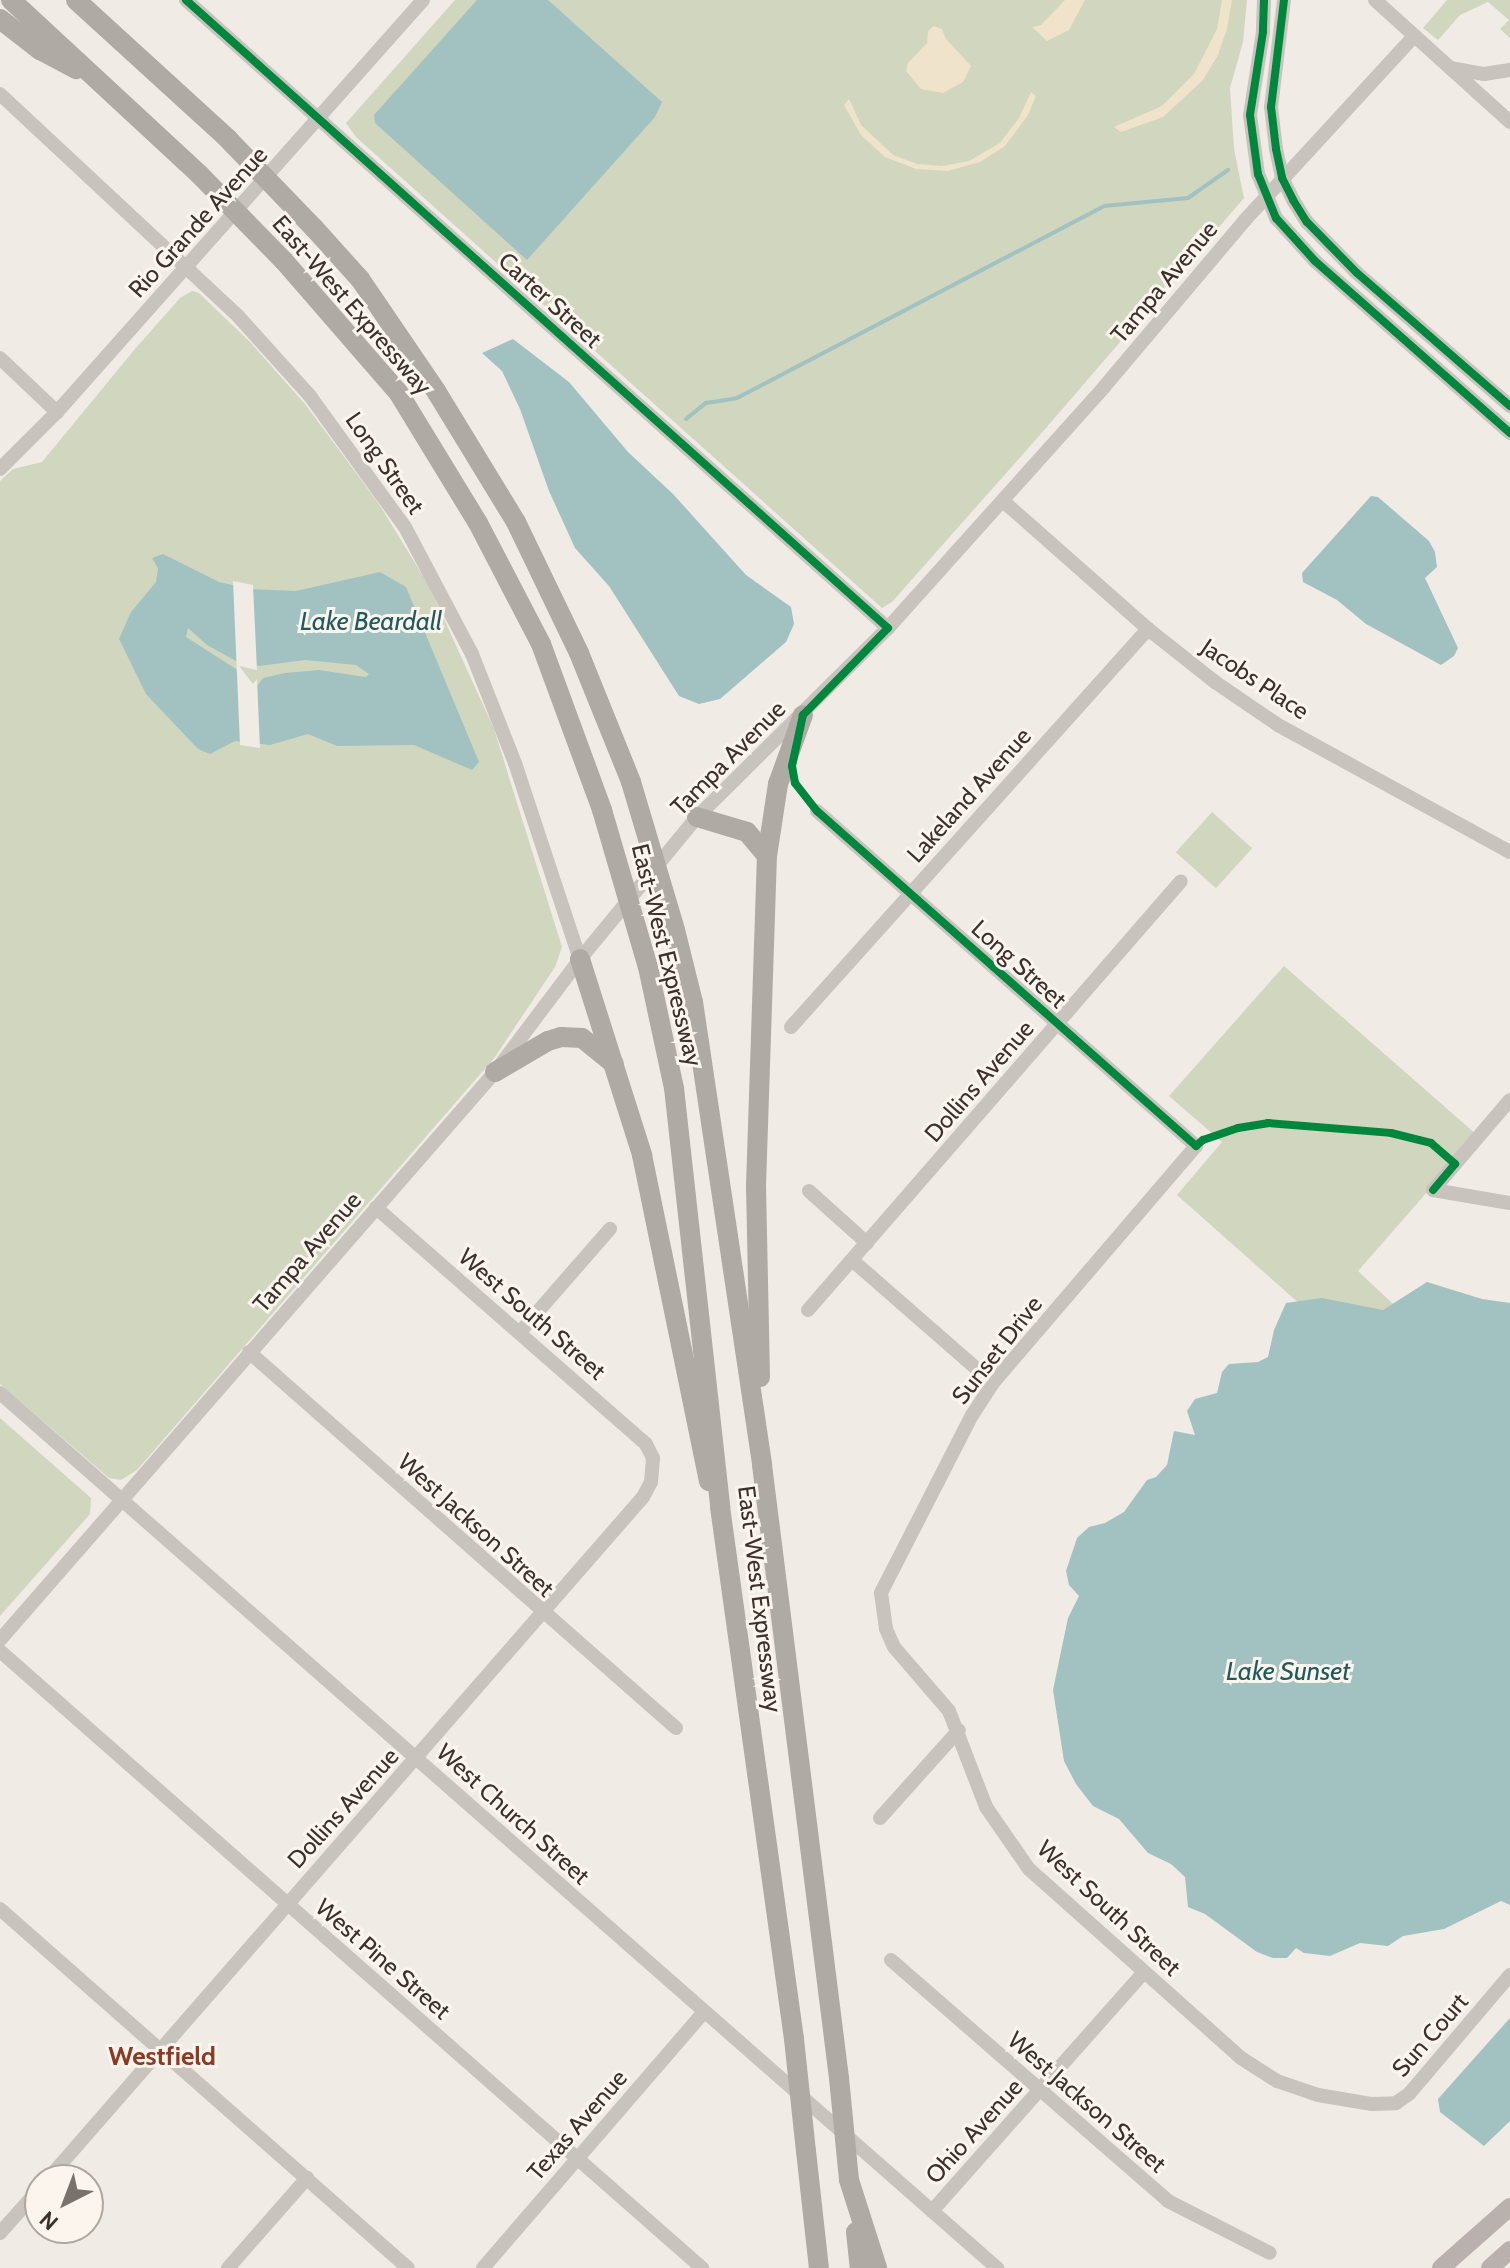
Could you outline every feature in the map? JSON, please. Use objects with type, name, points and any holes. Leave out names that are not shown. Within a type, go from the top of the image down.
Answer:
[{"type":"highway","name":"East-West Expressway","points":[[11,0],[199,174],[284,261],[398,392],[478,523],[541,644],[602,810],[648,967],[674,1088],[720,1507],[794,2039],[807,2184],[819,2268]]},
{"type":"highway","name":"East-West Expressway","points":[[81,4],[228,139],[314,228],[368,292],[436,391],[516,522],[579,653],[631,782],[693,1002],[762,1465],[860,2268]]},
{"type":"highway","points":[[0,19],[40,50],[105,84]]},
{"type":"highway","points":[[762,1465],[756,1186],[767,856],[778,784],[803,715]]},
{"type":"highway","points":[[697,817],[747,832],[767,856]]},
{"type":"highway","points":[[580,959],[642,1155],[659,1228],[704,1470],[720,1507]]},
{"type":"highway","points":[[495,1072],[548,1041],[561,1037],[582,1038],[614,1064]]},
{"type":"highway","points":[[849,2180],[877,2268]]},
{"type":"highway","points":[[806,2268],[807,2184]]},
{"type":"main road","points":[[1441,2268],[1510,2207]]},
{"type":"main road","points":[[1490,2268],[1510,2250]]},
{"type":"street","name":"Carter Street","points":[[186,0],[888,628]]},
{"type":"street","name":"Rio Grande Avenue","points":[[0,469],[57,412],[187,268],[423,0]]},
{"type":"street","points":[[1264,0],[1263,32],[1250,115],[1258,174],[1266,197],[1293,240],[1510,433]]},
{"type":"street","points":[[1284,0],[1271,107],[1282,178],[1307,222],[1337,254],[1510,406]]},
{"type":"street","points":[[1375,0],[1510,122]]},
{"type":"street","name":"Tampa Avenue","points":[[0,1640],[495,1072],[580,959],[697,817],[888,628],[1003,501],[1282,178],[1414,36]]},
{"type":"street","points":[[1450,68],[1484,74],[1510,70]]},
{"type":"street","name":"Long Street","points":[[0,94],[238,316],[310,396],[354,453],[432,575],[472,654],[515,763],[571,940],[580,959]]},
{"type":"street","points":[[1425,359],[1437,343]]},
{"type":"street","points":[[0,358],[57,412]]},
{"type":"street","name":"Jacobs Place","points":[[1003,501],[1148,629],[1215,682],[1278,725],[1510,852]]},
{"type":"street","name":"Lakeland Avenue","points":[[791,1027],[1148,629]]},
{"type":"street","name":"Long Street","points":[[817,811],[1196,1146]]},
{"type":"street","name":"Dollins Avenue","points":[[808,1310],[1181,881]]},
{"type":"street","points":[[1510,1100],[1433,1190],[1510,1203]]},
{"type":"street","name":"Sunset Drive","points":[[881,1610],[881,1593],[887,1579],[972,1415],[993,1383],[1196,1146]]},
{"type":"street","points":[[809,1191],[867,1243]]},
{"type":"street","name":"West South Street","points":[[376,1208],[634,1432],[653,1458]]},
{"type":"street","points":[[520,1332],[610,1229]]},
{"type":"street","points":[[852,1260],[993,1383]]},
{"type":"street","name":"West Jackson Street","points":[[249,1352],[676,1728]]},
{"type":"street","name":"West Church Street","points":[[0,1393],[997,2268]]},
{"type":"street","name":"Dollins Avenue","points":[[61,2164],[643,1497],[654,1471],[653,1458]]},
{"type":"street","name":"West South Street","points":[[881,1610],[894,1647],[949,1711],[959,1730],[986,1807],[1029,1869],[1241,2058],[1277,2081],[1318,2095],[1372,2104]]},
{"type":"street","name":"West Pine Street","points":[[0,1651],[702,2268]]},
{"type":"street","points":[[880,1818],[959,1730]]},
{"type":"street","points":[[0,1909],[408,2268]]},
{"type":"street","name":"West Jackson Street","points":[[891,1960],[1168,2201],[1270,2253]]},
{"type":"street","name":"Ohio Avenue","points":[[932,2211],[1144,1972]]},
{"type":"street","name":"Sun Court","points":[[1372,2104],[1396,2103],[1409,2094],[1510,1975]]},
{"type":"street","name":"Texas Avenue","points":[[483,2268],[704,2012]]},
{"type":"street","points":[[228,2268],[307,2178]]},
{"type":"street","points":[[0,2233],[24,2206]]},
{"type":"green space","points":[[455,0],[1247,0],[1243,42],[1230,88],[1234,149],[1244,198],[1046,428],[892,602],[882,608],[356,137],[346,123]]},
{"type":"green space","points":[[1447,0],[1510,0],[1510,38],[1500,29],[1509,20],[1488,2],[1460,15],[1438,40],[1423,28]]},
{"type":"green space","points":[[192,291],[199,293],[251,343],[305,404],[379,504],[429,586],[494,729],[562,947],[555,967],[495,1057],[137,1470],[121,1480],[109,1478],[0,1384],[0,481],[13,469],[42,462],[135,349],[180,298]]},
{"type":"green space","points":[[1212,812],[1252,848],[1216,888],[1176,852]]},
{"type":"green space","points":[[1284,966],[1477,1135],[1358,1271],[1427,1336],[1346,1345],[1177,1195],[1222,1142],[1169,1096]]},
{"type":"green space","points":[[0,1418],[91,1498],[90,1514],[0,1616]]},
{"type":"sand","points":[[1065,0],[1085,0],[1069,30],[1047,41],[1032,27],[1041,25]]},
{"type":"sand","points":[[1222,0],[1232,0],[1227,29],[1218,55],[1203,80],[1163,117],[1121,132],[1114,127],[1162,106],[1194,74],[1217,29]]},
{"type":"sand","points":[[934,26],[942,29],[946,39],[971,66],[963,82],[943,93],[921,89],[906,71],[908,63],[927,43],[928,31]]},
{"type":"sand","points":[[1031,92],[1036,96],[1028,115],[1005,146],[980,162],[948,171],[916,169],[885,157],[861,135],[844,105],[849,99],[861,125],[893,155],[917,164],[942,166],[969,161],[1000,143],[1019,118]]},
{"type":"water","points":[[477,0],[548,0],[662,102],[655,117],[527,260],[375,123],[374,115]]},
{"type":"water","points":[[513,339],[569,382],[628,452],[673,494],[746,575],[791,607],[794,624],[786,642],[720,699],[699,704],[679,696],[609,586],[575,548],[502,371],[482,353]]},
{"type":"water","points":[[1371,496],[1378,497],[1429,541],[1435,552],[1437,567],[1425,578],[1458,648],[1454,656],[1441,665],[1366,624],[1337,600],[1303,582],[1302,573]]},
{"type":"water","name":"Lake Beardall","points":[[163,554],[219,582],[250,589],[296,591],[380,572],[406,587],[479,762],[472,770],[414,745],[337,746],[308,734],[270,745],[235,741],[210,754],[198,749],[146,694],[119,639],[131,612],[156,582],[158,568],[152,558]],"holes":[[[188,628],[207,645],[238,662],[259,666],[305,660],[356,665],[369,674],[366,677],[319,670],[285,673],[263,678],[257,686],[248,686],[236,669],[186,637]]]},
{"type":"water","name":"Lake Sunset","points":[[1427,1282],[1482,1299],[1510,1303],[1510,1905],[1501,1901],[1444,1929],[1403,1936],[1388,1946],[1360,1943],[1330,1956],[1304,1953],[1296,1948],[1287,1958],[1273,1958],[1257,1952],[1205,1914],[1188,1907],[1185,1877],[1171,1864],[1148,1853],[1119,1819],[1093,1806],[1076,1784],[1064,1761],[1053,1690],[1068,1618],[1079,1596],[1069,1585],[1066,1571],[1077,1538],[1089,1527],[1105,1523],[1124,1512],[1147,1480],[1156,1477],[1167,1465],[1174,1431],[1195,1435],[1187,1411],[1195,1399],[1217,1393],[1222,1372],[1229,1364],[1258,1362],[1268,1357],[1274,1330],[1286,1303],[1322,1298],[1383,1310]]},
{"type":"water","points":[[1510,2018],[1510,2121],[1484,2146],[1440,2112],[1438,2099]]},
{"type":"pier","points":[[233,581],[253,585],[257,670],[239,666],[253,684],[257,679],[260,748],[240,745]]},
{"type":"waterway","points":[[686,419],[706,403],[737,398],[1104,206],[1188,198],[1228,170]]},
{"type":"cycle path","points":[[186,0],[888,628],[803,715],[792,766],[795,783],[817,811],[1196,1146],[1203,1140],[1238,1128],[1268,1123],[1391,1133],[1431,1143],[1455,1164],[1433,1190]]},
{"type":"cycle path","points":[[1264,0],[1263,32],[1250,115],[1258,174],[1276,218],[1315,261],[1510,433]]},
{"type":"cycle path","points":[[1284,0],[1271,107],[1282,178],[1293,200],[1307,222],[1357,273],[1510,406]]},
{"type":"district","name":"Westfield","points":[[162,2057]]}]
